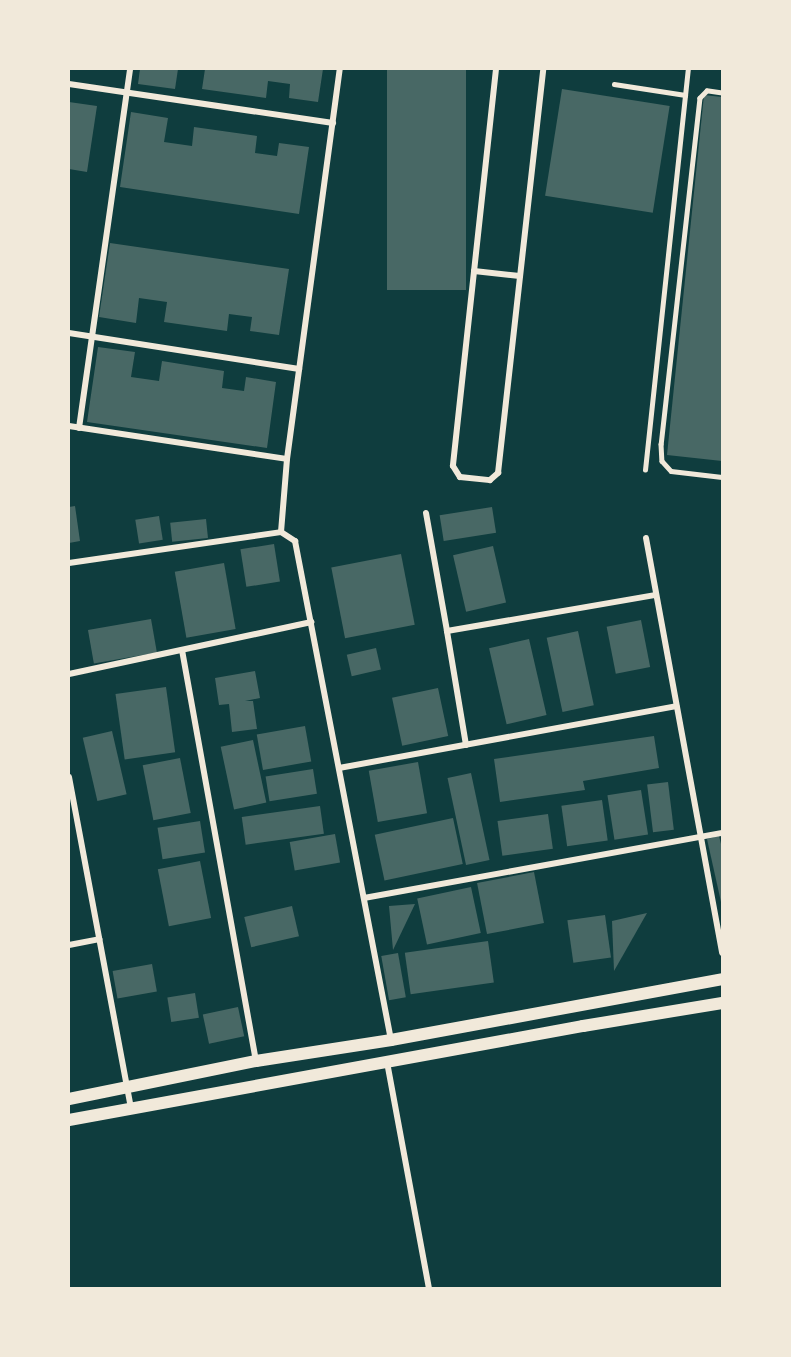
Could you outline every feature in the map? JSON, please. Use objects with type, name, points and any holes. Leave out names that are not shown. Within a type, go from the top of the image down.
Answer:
[{"type":"main road","points":[[69,1099],[256,1061],[391,1040],[722,979]]},
{"type":"main road","points":[[69,1120],[722,1003]]},
{"type":"street","points":[[79,428],[130,69]]},
{"type":"street","points":[[281,532],[287,459],[340,69]]},
{"type":"street","points":[[496,69],[453,466],[460,477],[490,480],[498,474],[543,69]]},
{"type":"street","points":[[69,84],[333,123]]},
{"type":"street","points":[[474,271],[520,276]]},
{"type":"street","points":[[69,333],[299,369]]},
{"type":"street","points":[[69,426],[287,459]]},
{"type":"street","points":[[426,513],[466,745]]},
{"type":"street","points":[[69,563],[281,532],[295,542],[391,1040]]},
{"type":"street","points":[[646,538],[722,953]]},
{"type":"street","points":[[447,631],[656,595]]},
{"type":"street","points":[[69,674],[311,622]]},
{"type":"street","points":[[182,650],[256,1061]]},
{"type":"street","points":[[339,768],[676,706]]},
{"type":"street","points":[[69,777],[130,1109]]},
{"type":"street","points":[[69,825],[78,823]]},
{"type":"street","points":[[364,898],[722,832]]},
{"type":"street","points":[[69,945],[99,939]]},
{"type":"street","points":[[387,1062],[429,1288]]},
{"type":"lane","points":[[645,470],[688,69]]},
{"type":"lane","points":[[614,84],[685,95]]},
{"type":"lane","points":[[722,93],[707,91],[700,98],[661,444],[662,461],[671,471],[722,477]]},
{"type":"building","points":[[140,69],[178,69],[175,89],[138,84]]},
{"type":"building","points":[[205,69],[323,69],[318,102],[289,98],[290,84],[268,81],[266,98],[202,89]]},
{"type":"building","points":[[387,69],[466,69],[466,290],[387,290]]},
{"type":"building","points":[[562,89],[670,106],[653,213],[545,196]]},
{"type":"building","points":[[704,95],[722,97],[722,461],[667,455]]},
{"type":"building","points":[[69,102],[97,106],[87,172],[69,169]]},
{"type":"building","points":[[131,112],[168,118],[164,142],[192,146],[194,127],[257,136],[255,153],[277,156],[279,143],[309,147],[299,214],[120,187]]},
{"type":"building","points":[[110,243],[289,269],[279,335],[250,331],[252,317],[229,314],[227,331],[164,322],[167,302],[139,298],[136,323],[99,317]]},
{"type":"building","points":[[98,347],[135,352],[131,377],[159,381],[162,361],[224,371],[222,388],[244,391],[246,377],[276,382],[267,448],[87,422]]},
{"type":"building","points":[[75,506],[80,541],[69,543],[69,507]]},
{"type":"building","points":[[492,507],[496,533],[444,541],[440,515]]},
{"type":"building","points":[[159,516],[163,540],[139,543],[135,520]]},
{"type":"building","points":[[206,519],[208,538],[172,542],[170,523]]},
{"type":"building","points":[[274,544],[280,582],[246,587],[240,549]]},
{"type":"building","points":[[493,546],[506,603],[466,612],[453,555]]},
{"type":"building","points":[[401,554],[415,625],[345,638],[331,568]]},
{"type":"building","points":[[224,563],[236,629],[186,638],[175,572]]},
{"type":"building","points":[[151,619],[157,652],[94,664],[88,630]]},
{"type":"building","points":[[641,620],[650,667],[616,674],[607,627]]},
{"type":"building","points":[[578,631],[594,705],[563,712],[547,638]]},
{"type":"building","points":[[529,639],[547,715],[507,724],[489,648]]},
{"type":"building","points":[[376,648],[381,669],[352,676],[347,655]]},
{"type":"building","points":[[255,671],[260,698],[245,701],[253,701],[257,729],[232,732],[229,704],[219,705],[215,678]]},
{"type":"building","points":[[166,687],[175,752],[125,759],[115,694]]},
{"type":"building","points":[[438,688],[448,736],[402,746],[392,698]]},
{"type":"building","points":[[305,726],[311,761],[263,770],[257,735]]},
{"type":"building","points":[[112,731],[127,794],[97,801],[83,738]]},
{"type":"building","points":[[654,736],[659,768],[583,781],[585,790],[500,802],[494,759]]},
{"type":"building","points":[[253,740],[266,803],[234,809],[221,747]]},
{"type":"building","points":[[180,758],[191,813],[153,820],[143,765]]},
{"type":"building","points":[[418,762],[427,813],[378,822],[369,771]]},
{"type":"building","points":[[313,769],[317,794],[270,801],[266,777]]},
{"type":"building","points":[[471,773],[490,860],[466,865],[448,778]]},
{"type":"building","points":[[668,782],[674,830],[653,832],[647,785]]},
{"type":"building","points":[[641,790],[648,834],[614,840],[607,795]]},
{"type":"building","points":[[602,800],[608,841],[567,846],[561,806]]},
{"type":"building","points":[[320,806],[324,834],[246,845],[242,817]]},
{"type":"building","points":[[548,814],[553,849],[502,856],[497,821]]},
{"type":"building","points":[[453,818],[463,864],[385,881],[375,835]]},
{"type":"building","points":[[200,821],[205,853],[163,859],[158,828]]},
{"type":"building","points":[[335,834],[340,863],[295,871],[290,842]]},
{"type":"building","points":[[719,836],[722,848],[721,902],[707,839]]},
{"type":"building","points":[[200,861],[211,918],[169,926],[158,869]]},
{"type":"building","points":[[534,872],[544,923],[487,934],[477,883]]},
{"type":"building","points":[[471,887],[481,933],[427,944],[417,898]]},
{"type":"building","points":[[415,904],[393,950],[389,906]]},
{"type":"building","points":[[292,906],[299,936],[251,947],[244,917]]},
{"type":"building","points":[[647,913],[614,971],[612,921]]},
{"type":"building","points":[[605,915],[611,958],[573,963],[567,920]]},
{"type":"building","points":[[488,941],[494,983],[411,994],[405,953]]},
{"type":"building","points":[[398,953],[406,997],[389,1000],[381,956]]},
{"type":"building","points":[[152,964],[157,992],[117,999],[113,971]]},
{"type":"building","points":[[195,993],[199,1018],[171,1022],[167,997]]},
{"type":"building","points":[[238,1007],[244,1036],[209,1044],[203,1014]]}]
